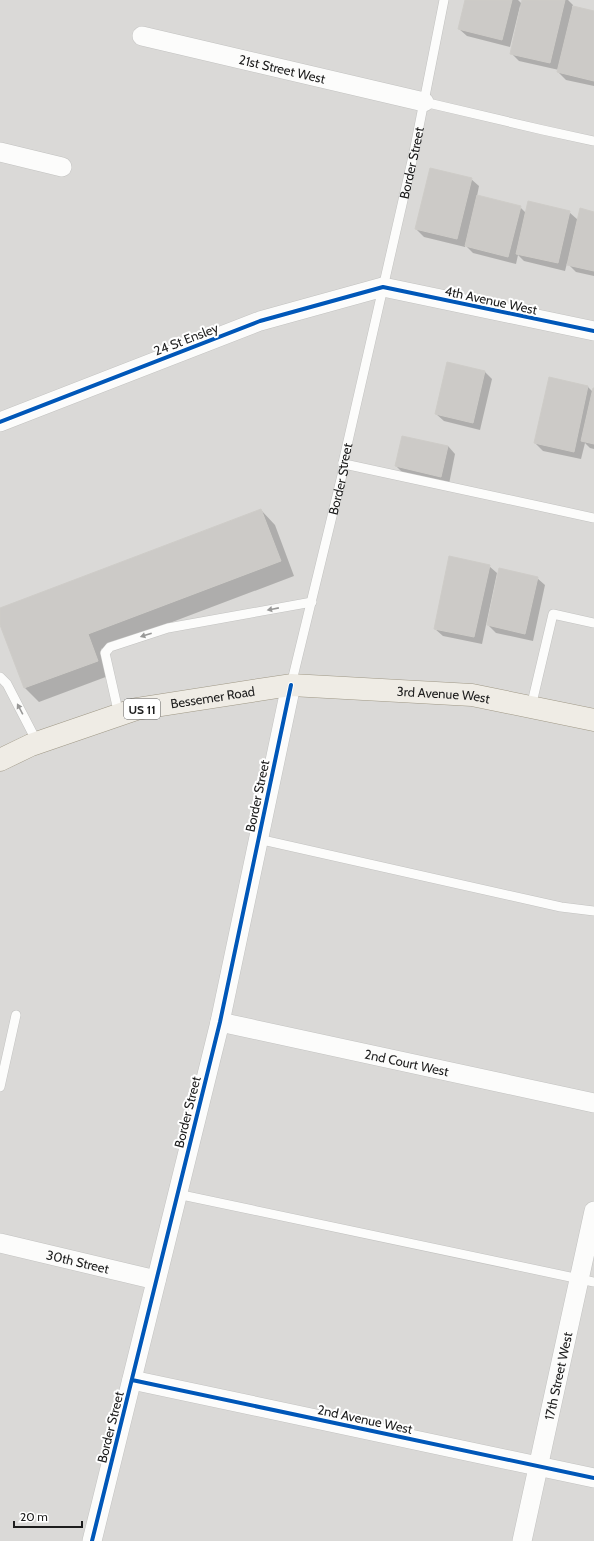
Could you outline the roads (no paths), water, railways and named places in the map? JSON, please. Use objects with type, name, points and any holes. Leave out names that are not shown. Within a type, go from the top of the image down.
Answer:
[{"type":"main road","name":"3rd Avenue West","points":[[291,685],[472,695],[594,720]]},
{"type":"main road","name":"Bessemer Road","points":[[0,760],[37,742],[136,709],[291,685]]},
{"type":"street","name":"21st Street West","points":[[142,36],[424,102]]},
{"type":"street","points":[[0,152],[62,167]]},
{"type":"street","name":"4th Avenue West","points":[[383,287],[594,331]]},
{"type":"street","name":"24 St Ensley","points":[[0,422],[260,321],[383,287]]},
{"type":"street","name":"Border Street","points":[[92,1541],[220,1022],[291,685]]},
{"type":"street","name":"2nd Court West","points":[[220,1022],[594,1103]]},
{"type":"street","name":"17th Street West","points":[[522,1541],[539,1466],[586,1280],[594,1211]]},
{"type":"street","name":"30th Street","points":[[0,1243],[156,1280]]},
{"type":"street","name":"2nd Avenue West","points":[[132,1380],[594,1478]]},
{"type":"lane","name":"Border Street","points":[[291,685],[343,471],[343,462],[414,152],[444,0]]},
{"type":"lane","points":[[424,102],[594,141]]},
{"type":"lane","points":[[343,462],[350,465],[594,518]]},
{"type":"lane","points":[[119,715],[105,653],[110,647],[168,628],[312,602]]},
{"type":"lane","points":[[531,707],[553,614],[594,623]]},
{"type":"lane","points":[[0,677],[7,684],[37,742]]},
{"type":"lane","points":[[258,840],[561,907],[594,911]]},
{"type":"lane","points":[[0,1087],[16,1015]]},
{"type":"lane","points":[[178,1194],[586,1280]]}]
